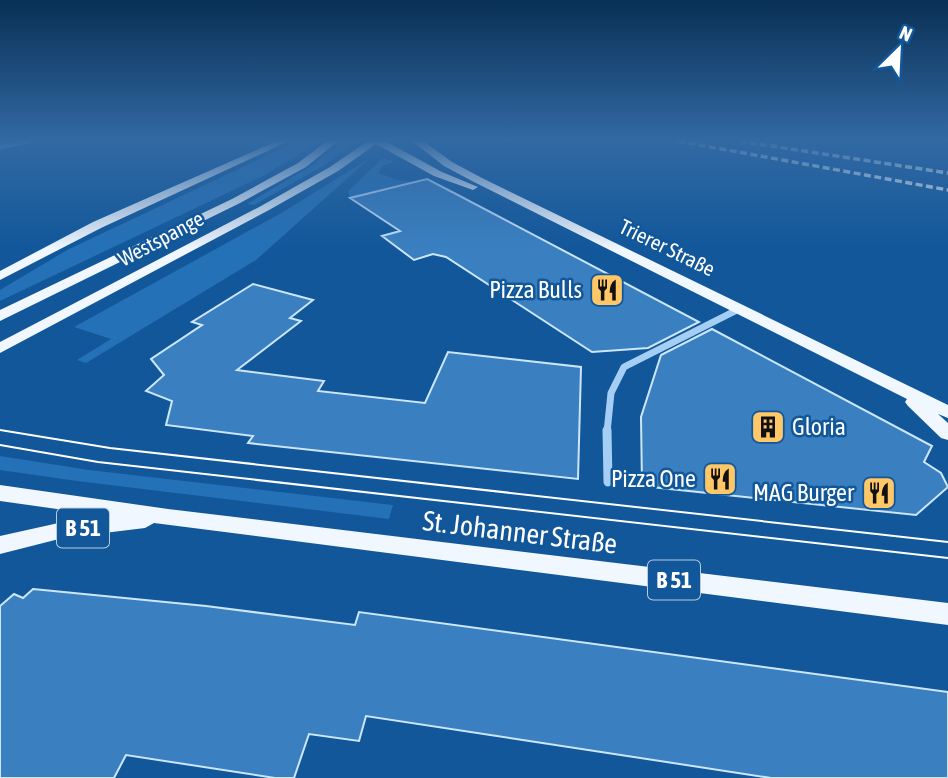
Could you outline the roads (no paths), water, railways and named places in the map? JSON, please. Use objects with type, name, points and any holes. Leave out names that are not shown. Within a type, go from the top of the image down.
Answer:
[{"type":"main road","name":"Westspange","points":[[0,276],[97,225],[203,177]]},
{"type":"main road","name":"Westspange","points":[[0,316],[279,177]]},
{"type":"main road","name":"Westspange","points":[[0,348],[319,177]]},
{"type":"main road","points":[[446,177],[467,186],[513,198]]},
{"type":"main road","name":"Trierer Straße","points":[[473,177],[948,412]]},
{"type":"main road","name":"Trierer Straße","points":[[901,389],[948,434]]},
{"type":"main road","name":"St. Johanner Straße","points":[[0,494],[948,614]]},
{"type":"main road","name":"St. Johanner Straße","points":[[0,545],[63,530],[168,517]]},
{"type":"street","points":[[608,482],[610,394],[624,367],[738,309]]},
{"type":"tram line","points":[[0,430],[110,448],[948,542]]},
{"type":"tram line","points":[[0,445],[98,462],[948,558]]},
{"type":"railway","points":[[878,177],[948,190]]},
{"type":"place","name":"Pizza Bulls","points":[[607,290]]},
{"type":"place","name":"Gloria","points":[[768,427]]},
{"type":"place","name":"Pizza One","points":[[720,479]]},
{"type":"place","name":"MAG Burger","points":[[879,493]]}]
